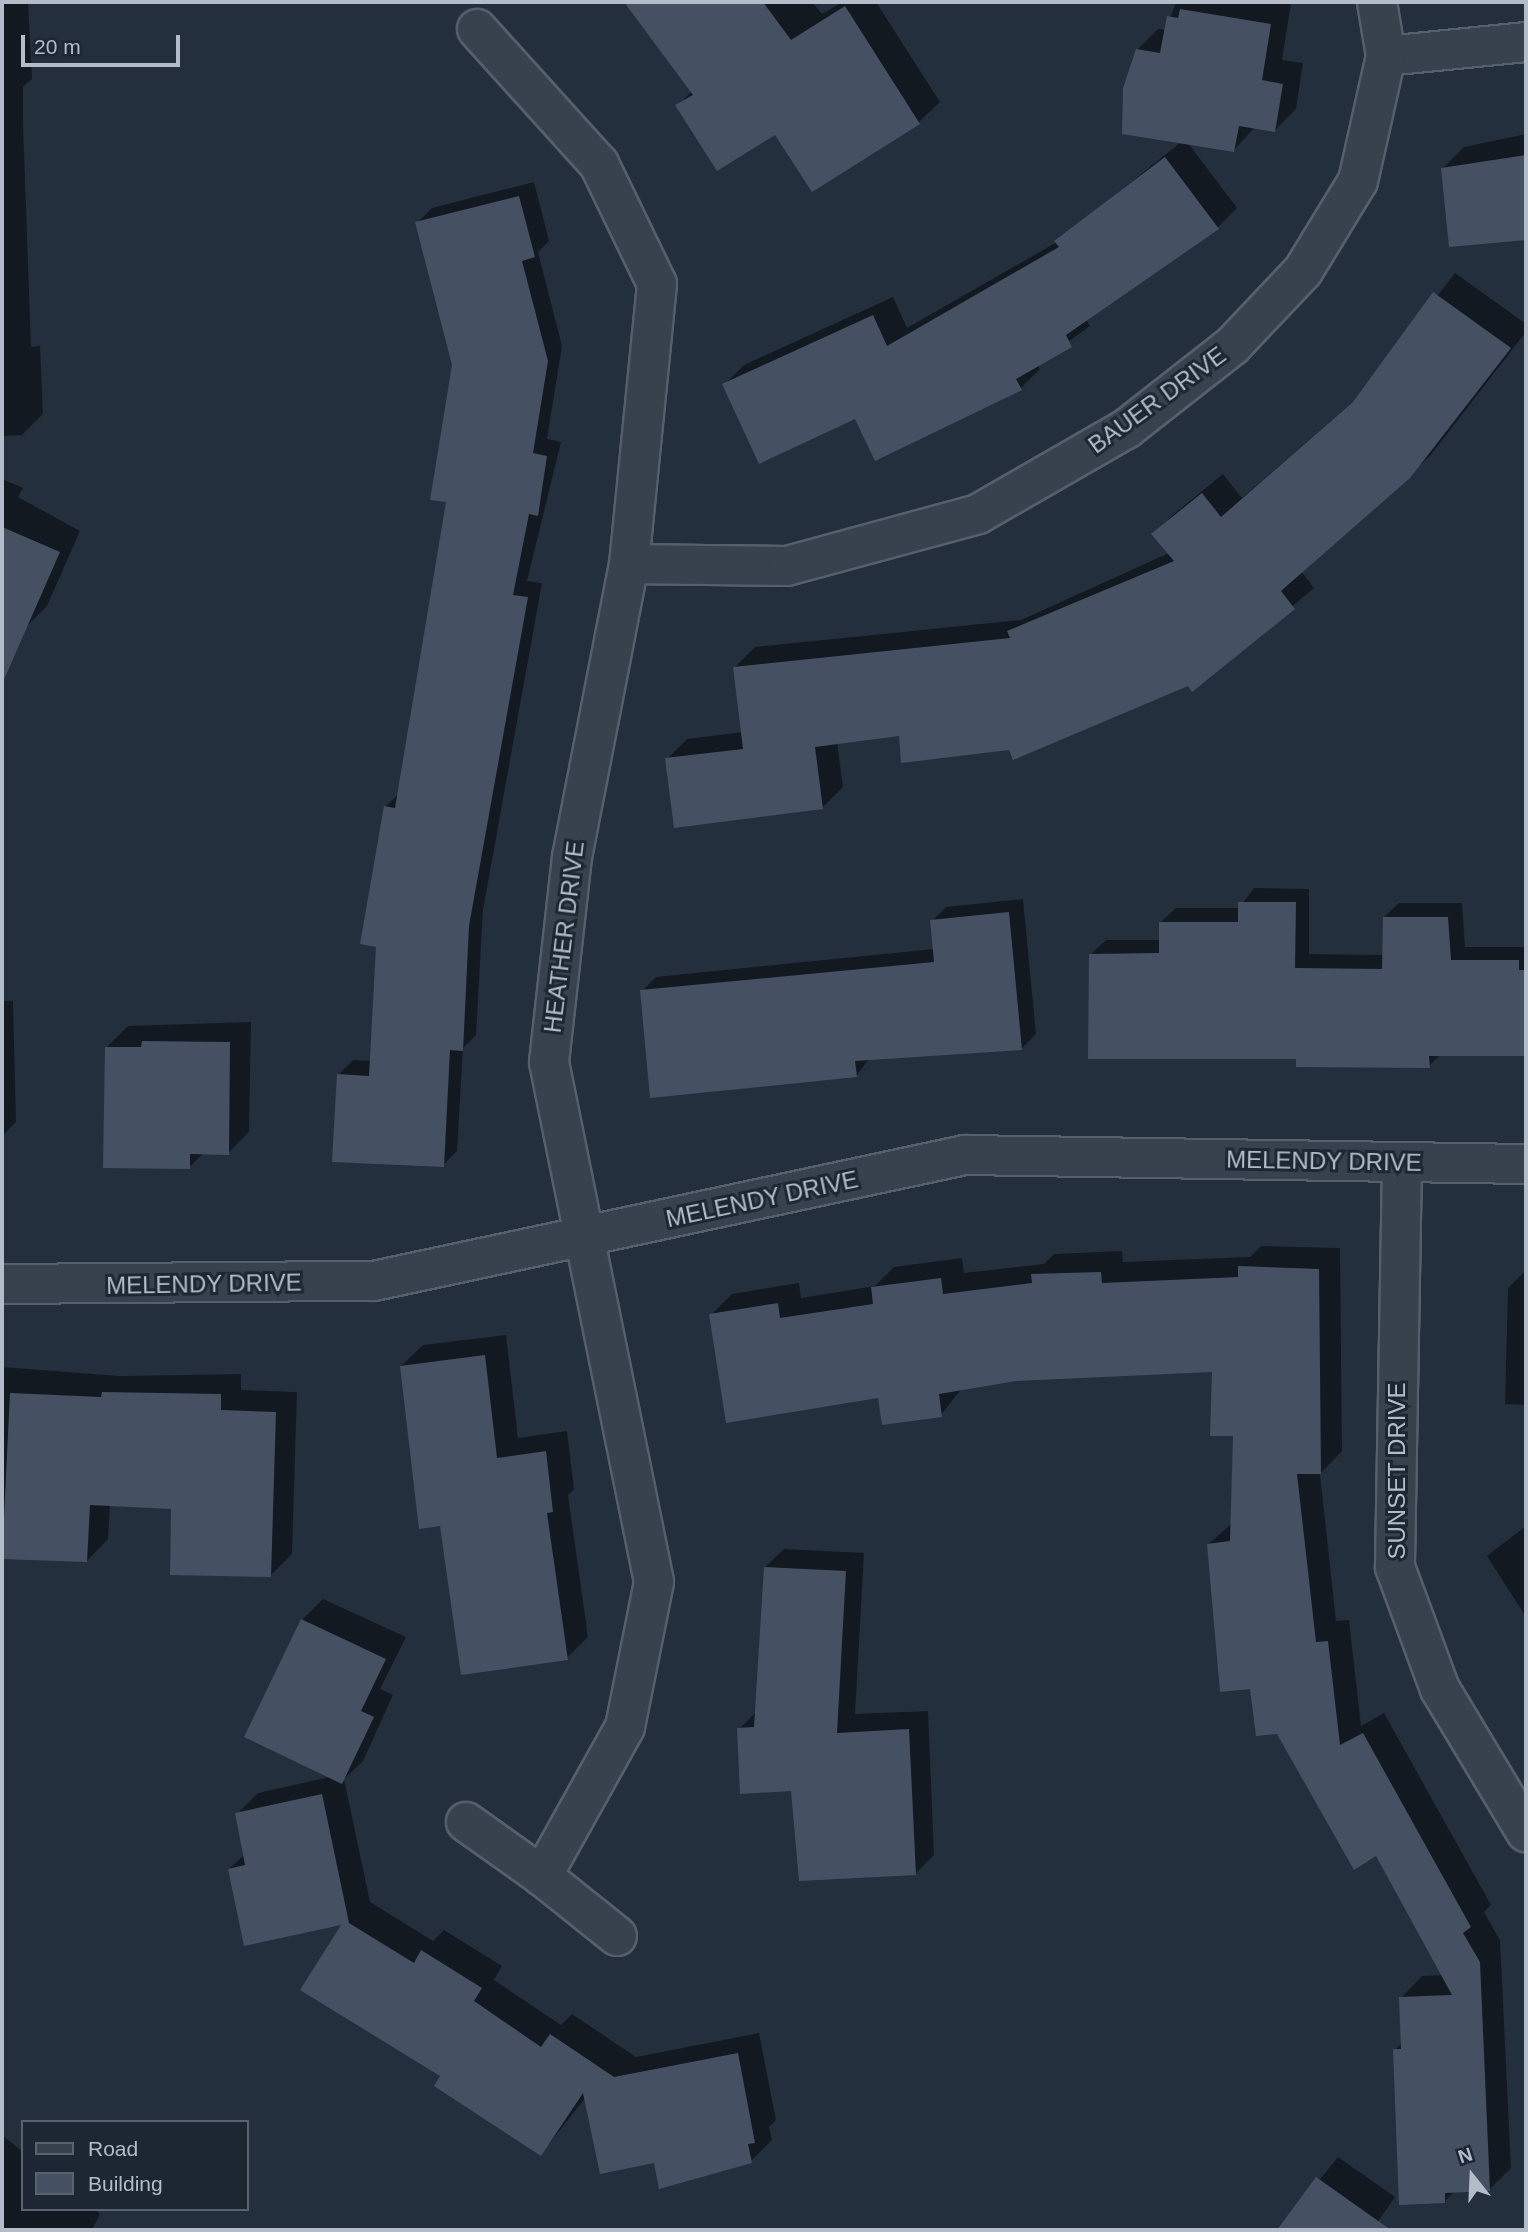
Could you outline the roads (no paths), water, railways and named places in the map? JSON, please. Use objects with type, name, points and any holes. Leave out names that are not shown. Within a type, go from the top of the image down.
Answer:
[{"type":"street","name":"BAUER DRIVE","points":[[629,564],[787,566],[825,556],[978,514],[1126,429],[1232,346],[1303,271],[1358,181],[1385,56],[1377,2]]},
{"type":"street","name":"HEATHER DRIVE","points":[[477,29],[598,164],[657,284],[629,564],[556,958],[549,1062],[580,1238],[654,1582],[625,1727],[542,1876]]},
{"type":"street","points":[[1385,56],[1526,42]]},
{"type":"street","name":"MELENDY DRIVE","points":[[2,1283],[374,1281],[965,1155],[1526,1164]]},
{"type":"street","name":"SUNSET DRIVE","points":[[1402,1163],[1395,1567],[1440,1689],[1526,1832]]},
{"type":"street","points":[[466,1822],[542,1876],[617,1936]]}]
